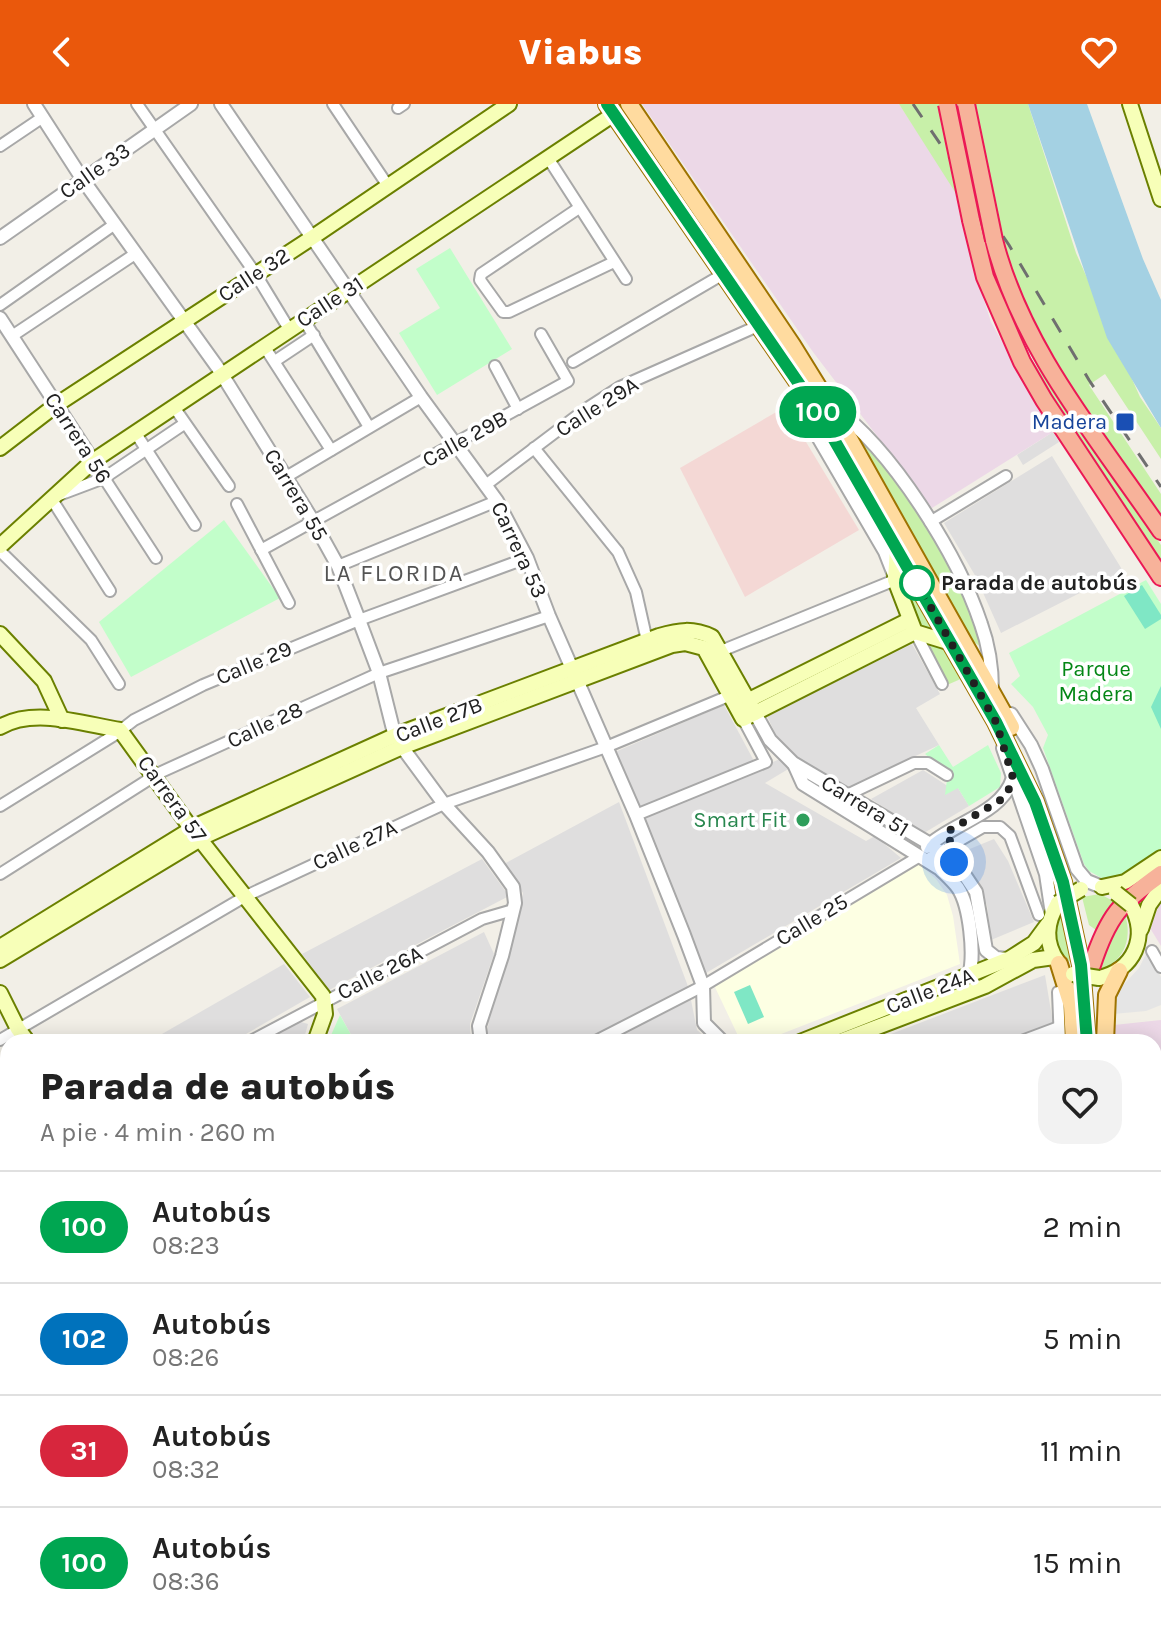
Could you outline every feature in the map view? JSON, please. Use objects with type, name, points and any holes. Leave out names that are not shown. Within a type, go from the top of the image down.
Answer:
[{"type":"highway","points":[[947,104],[989,289],[1022,362],[1161,577]]},
{"type":"highway","points":[[966,104],[994,240],[1009,292],[1039,352],[1161,531]]},
{"type":"highway","points":[[1095,972],[1103,934],[1115,913],[1128,898],[1161,874]]},
{"type":"main road","name":"Calle 32","points":[[0,448],[56,405],[509,104]]},
{"type":"main road","points":[[629,104],[786,335],[822,406],[828,428],[996,722],[1035,802],[1063,882],[1081,965],[1086,1034]]},
{"type":"main road","points":[[1130,104],[1161,199]]},
{"type":"main road","points":[[611,109],[802,386],[822,406],[864,462],[992,690],[1053,821],[1080,909],[1095,972],[1097,1034]]},
{"type":"main road","name":"Calle 31","points":[[0,549],[93,461],[548,158],[611,109]]},
{"type":"main road","points":[[828,428],[828,455]]},
{"type":"main road","points":[[897,548],[895,580],[912,626],[951,643]]},
{"type":"main road","name":"Calle 27A","points":[[743,707],[912,626]]},
{"type":"main road","name":"Calle 27B","points":[[0,947],[196,834],[399,741],[575,674],[647,641],[688,630],[700,632],[712,637],[716,654]]},
{"type":"main road","points":[[0,634],[44,681],[62,720]]},
{"type":"main road","name":"Calle 27B","points":[[575,674],[672,645],[696,645],[716,654]]},
{"type":"main road","name":"Carrera 51","points":[[716,654],[743,707]]},
{"type":"main road","points":[[0,727],[21,717],[120,730]]},
{"type":"main road","name":"Carrera 57","points":[[120,730],[324,1001]]},
{"type":"main road","name":"Calle 27B","points":[[0,960],[196,834]]},
{"type":"main road","points":[[1102,887],[1125,882],[1161,858]]},
{"type":"main road","points":[[1102,887],[1131,905],[1140,933]]},
{"type":"main road","name":"Calle 24A","points":[[852,1034],[1009,959],[1034,943],[1049,914],[1081,889],[1102,887]]},
{"type":"main road","points":[[1105,1034],[1107,995],[1119,971],[1136,951],[1149,905],[1161,888]]},
{"type":"main road","points":[[1049,914],[1048,942],[1062,965],[1070,998],[1073,1034]]},
{"type":"main road","name":"Calle 24A","points":[[853,1034],[985,986],[1033,960],[1062,965]]},
{"type":"main road","points":[[1062,965],[1095,972],[1119,971]]},
{"type":"main road","points":[[0,993],[22,1034]]},
{"type":"main road","points":[[318,1034],[324,1020],[324,1001]]},
{"type":"street","name":"Carrera 55","points":[[34,104],[83,180],[221,374],[313,521],[338,566],[379,673],[399,741],[444,804],[488,852],[513,887],[513,910],[479,1026],[480,1034]]},
{"type":"street","points":[[137,104],[255,273],[289,329]]},
{"type":"street","name":"Calle 33","points":[[0,238],[191,104]]},
{"type":"street","name":"Carrera 53","points":[[221,104],[421,397],[497,501],[527,558],[636,815],[703,986],[704,1023],[715,1034]]},
{"type":"street","points":[[333,104],[388,186]]},
{"type":"street","points":[[0,146],[43,117]]},
{"type":"street","points":[[548,158],[626,279]]},
{"type":"street","points":[[579,208],[481,274],[480,280],[503,312],[509,312],[614,262]]},
{"type":"street","points":[[0,305],[115,224]]},
{"type":"street","points":[[12,336],[135,254]]},
{"type":"street","points":[[573,362],[725,273]]},
{"type":"street","name":"Carrera 56","points":[[0,318],[156,558]]},
{"type":"street","points":[[304,320],[369,427]]},
{"type":"street","name":"Calle 29A","points":[[487,484],[620,387],[760,325]]},
{"type":"street","name":"Calle 29B","points":[[261,550],[568,381],[541,334]]},
{"type":"street","name":"Calle 31","points":[[275,361],[314,335]]},
{"type":"street","points":[[264,346],[331,450]]},
{"type":"street","points":[[495,366],[518,409]]},
{"type":"street","points":[[716,654],[895,580],[884,552],[800,408],[802,386]]},
{"type":"street","points":[[286,477],[421,397]]},
{"type":"street","points":[[822,406],[863,430],[930,522],[958,570],[979,618],[991,660],[992,690],[1031,745],[1077,869],[1087,881],[1102,887]]},
{"type":"street","points":[[174,407],[229,486]]},
{"type":"street","name":"Calle 31","points":[[51,498],[104,478],[184,424]]},
{"type":"street","points":[[135,432],[195,525]]},
{"type":"street","points":[[534,448],[618,552],[636,592],[647,641]]},
{"type":"street","points":[[930,522],[1006,476]]},
{"type":"street","points":[[51,498],[110,591]]},
{"type":"street","points":[[338,566],[497,501]]},
{"type":"street","points":[[237,504],[289,603]]},
{"type":"street","points":[[0,549],[91,640],[119,684]]},
{"type":"street","name":"Calle 29","points":[[0,806],[134,720],[203,685],[359,620],[527,558]]},
{"type":"street","name":"Calle 28","points":[[0,874],[154,776],[379,673],[549,616]]},
{"type":"street","points":[[912,626],[942,684]]},
{"type":"street","name":"Calle 27A","points":[[10,1034],[246,896],[444,804],[606,747],[743,707]]},
{"type":"street","name":"Carrera 51","points":[[636,815],[766,762],[743,707]]},
{"type":"street","name":"Carrera 51","points":[[743,707],[793,763],[936,848],[960,868],[972,885],[978,903],[986,950],[996,958],[1009,959]]},
{"type":"street","points":[[996,722],[1046,874],[1049,914]]},
{"type":"street","name":"Carrera 51","points":[[793,763],[803,784],[950,878],[963,897],[972,957],[969,976]]},
{"type":"street","points":[[847,795],[914,763],[928,763],[947,775]]},
{"type":"street","name":"Calle 25","points":[[610,1034],[703,986],[923,858],[1007,794],[1013,778]]},
{"type":"street","name":"Calle 25","points":[[951,838],[983,827],[1000,827],[1010,836],[1049,914]]},
{"type":"street","name":"Calle 26A","points":[[264,1034],[482,919],[513,910]]},
{"type":"street","points":[[1152,951],[1161,967]]},
{"type":"street","points":[[1058,992],[1059,1034]]},
{"type":"street","points":[[1040,1034],[1059,1027]]},
{"type":"shaded area","points":[[642,104],[899,104],[955,189],[971,260],[991,322],[1053,432],[932,508],[813,352]]},
{"type":"shaded area","points":[[785,407],[859,530],[745,597],[680,468]]},
{"type":"shaded area","points":[[1053,432],[1059,442],[1023,465],[1017,455]]},
{"type":"shaded area","points":[[1052,456],[1123,571],[1001,633],[976,577],[944,523]]},
{"type":"shaded area","points":[[912,644],[940,694],[916,708],[939,745],[847,788],[805,765],[777,737],[767,716]]},
{"type":"shaded area","points":[[724,705],[754,761],[638,808],[615,752]]},
{"type":"shaded area","points":[[780,759],[790,768],[765,783],[866,841],[875,836],[901,858],[706,973],[643,817]]},
{"type":"shaded area","points":[[923,770],[946,785],[958,788],[969,806],[924,833],[871,799]]},
{"type":"shaded area","points":[[619,802],[689,989],[601,1034],[488,1034],[523,893],[502,865]]},
{"type":"shaded area","points":[[994,839],[1008,861],[1034,922],[991,940],[987,905],[960,853]]},
{"type":"shaded area","points":[[482,859],[509,896],[329,990],[302,954]]},
{"type":"shaded area","points":[[919,864],[936,879],[947,895],[960,964],[781,1034],[737,1034],[713,983]]},
{"type":"shaded area","points":[[1161,900],[1161,946],[1150,928]]},
{"type":"shaded area","points":[[484,932],[494,954],[470,1024],[471,1034],[351,1034],[337,1009]]},
{"type":"shaded area","points":[[1147,952],[1161,977],[1161,1005],[1146,1011],[1113,1014],[1118,991],[1139,968]]},
{"type":"shaded area","points":[[284,964],[310,997],[246,1034],[162,1034]]},
{"type":"shaded area","points":[[1045,975],[1053,1023],[1023,1034],[891,1034]]},
{"type":"shaded area","points":[[691,1000],[697,1030],[702,1034],[622,1034]]},
{"type":"shaded area","points":[[1161,1020],[1161,1034],[1115,1034],[1114,1025]]},
{"type":"shaded area","points":[[301,1022],[308,1024],[305,1034],[279,1034]]},
{"type":"green space","points":[[899,104],[959,104],[962,120],[956,122],[992,187],[974,104],[1028,104],[1076,253],[1140,397],[1161,428],[1161,459],[1105,374],[1089,385],[1161,494],[1161,518],[1044,346],[1018,291]]},
{"type":"green space","points":[[450,248],[512,349],[437,395],[399,333],[440,308],[416,269]]},
{"type":"green space","points":[[990,270],[995,275],[1028,354],[1161,545],[1161,567],[1030,369]]},
{"type":"green space","points":[[857,433],[931,534],[960,589],[982,648],[973,641]]},
{"type":"green space","points":[[224,520],[280,598],[131,677],[99,622]]},
{"type":"green space","points":[[901,567],[935,628],[918,626],[900,581]]},
{"type":"green space","name":"Parque Madera","points":[[1146,580],[1161,604],[1161,850],[1129,872],[1105,880],[1089,871],[1084,864],[1043,748],[1048,735],[1033,707],[1011,684],[1020,676],[1009,653]]},
{"type":"green space","points":[[1142,585],[1161,615],[1161,619],[1145,629],[1124,596]]},
{"type":"green space","points":[[923,639],[945,646],[963,678],[947,685]]},
{"type":"green space","points":[[1161,686],[1161,729],[1151,707]]},
{"type":"green space","points":[[939,745],[953,767],[988,745],[1001,773],[1000,787],[969,806],[958,788],[945,795],[948,772],[925,754]]},
{"type":"green space","points":[[1100,894],[1115,902],[1096,930],[1089,925],[1082,897]]},
{"type":"green space","points":[[1123,909],[1128,929],[1125,947],[1115,961],[1097,970],[1101,946]]},
{"type":"green space","points":[[1062,911],[1074,965],[1063,954],[1057,940]]},
{"type":"green space","points":[[750,985],[764,1017],[748,1024],[734,992]]},
{"type":"green space","points":[[340,1015],[351,1034],[332,1034]]},
{"type":"water","points":[[1028,104],[1087,104],[1161,300],[1161,428],[1107,338]]},
{"type":"railway","points":[[913,104],[1009,245],[1089,380],[1161,487]]},
{"type":"bus line","name":"100","points":[[607,104],[817,410],[996,722],[1035,802],[1063,882],[1081,965],[1087,1034]]},
{"type":"place","name":"Madera","points":[[1125,422]]},
{"type":"place","name":"Parada de autobús","points":[[917,583]]},
{"type":"place","name":"Smart Fit","points":[[803,820]]},
{"type":"district","name":"LA FLORIDA","points":[[394,573]]},
{"type":"route","points":[[917,583],[996,722],[1013,778],[1007,794],[999,801],[947,832],[948,840],[955,843],[941,851],[954,862]]}]
